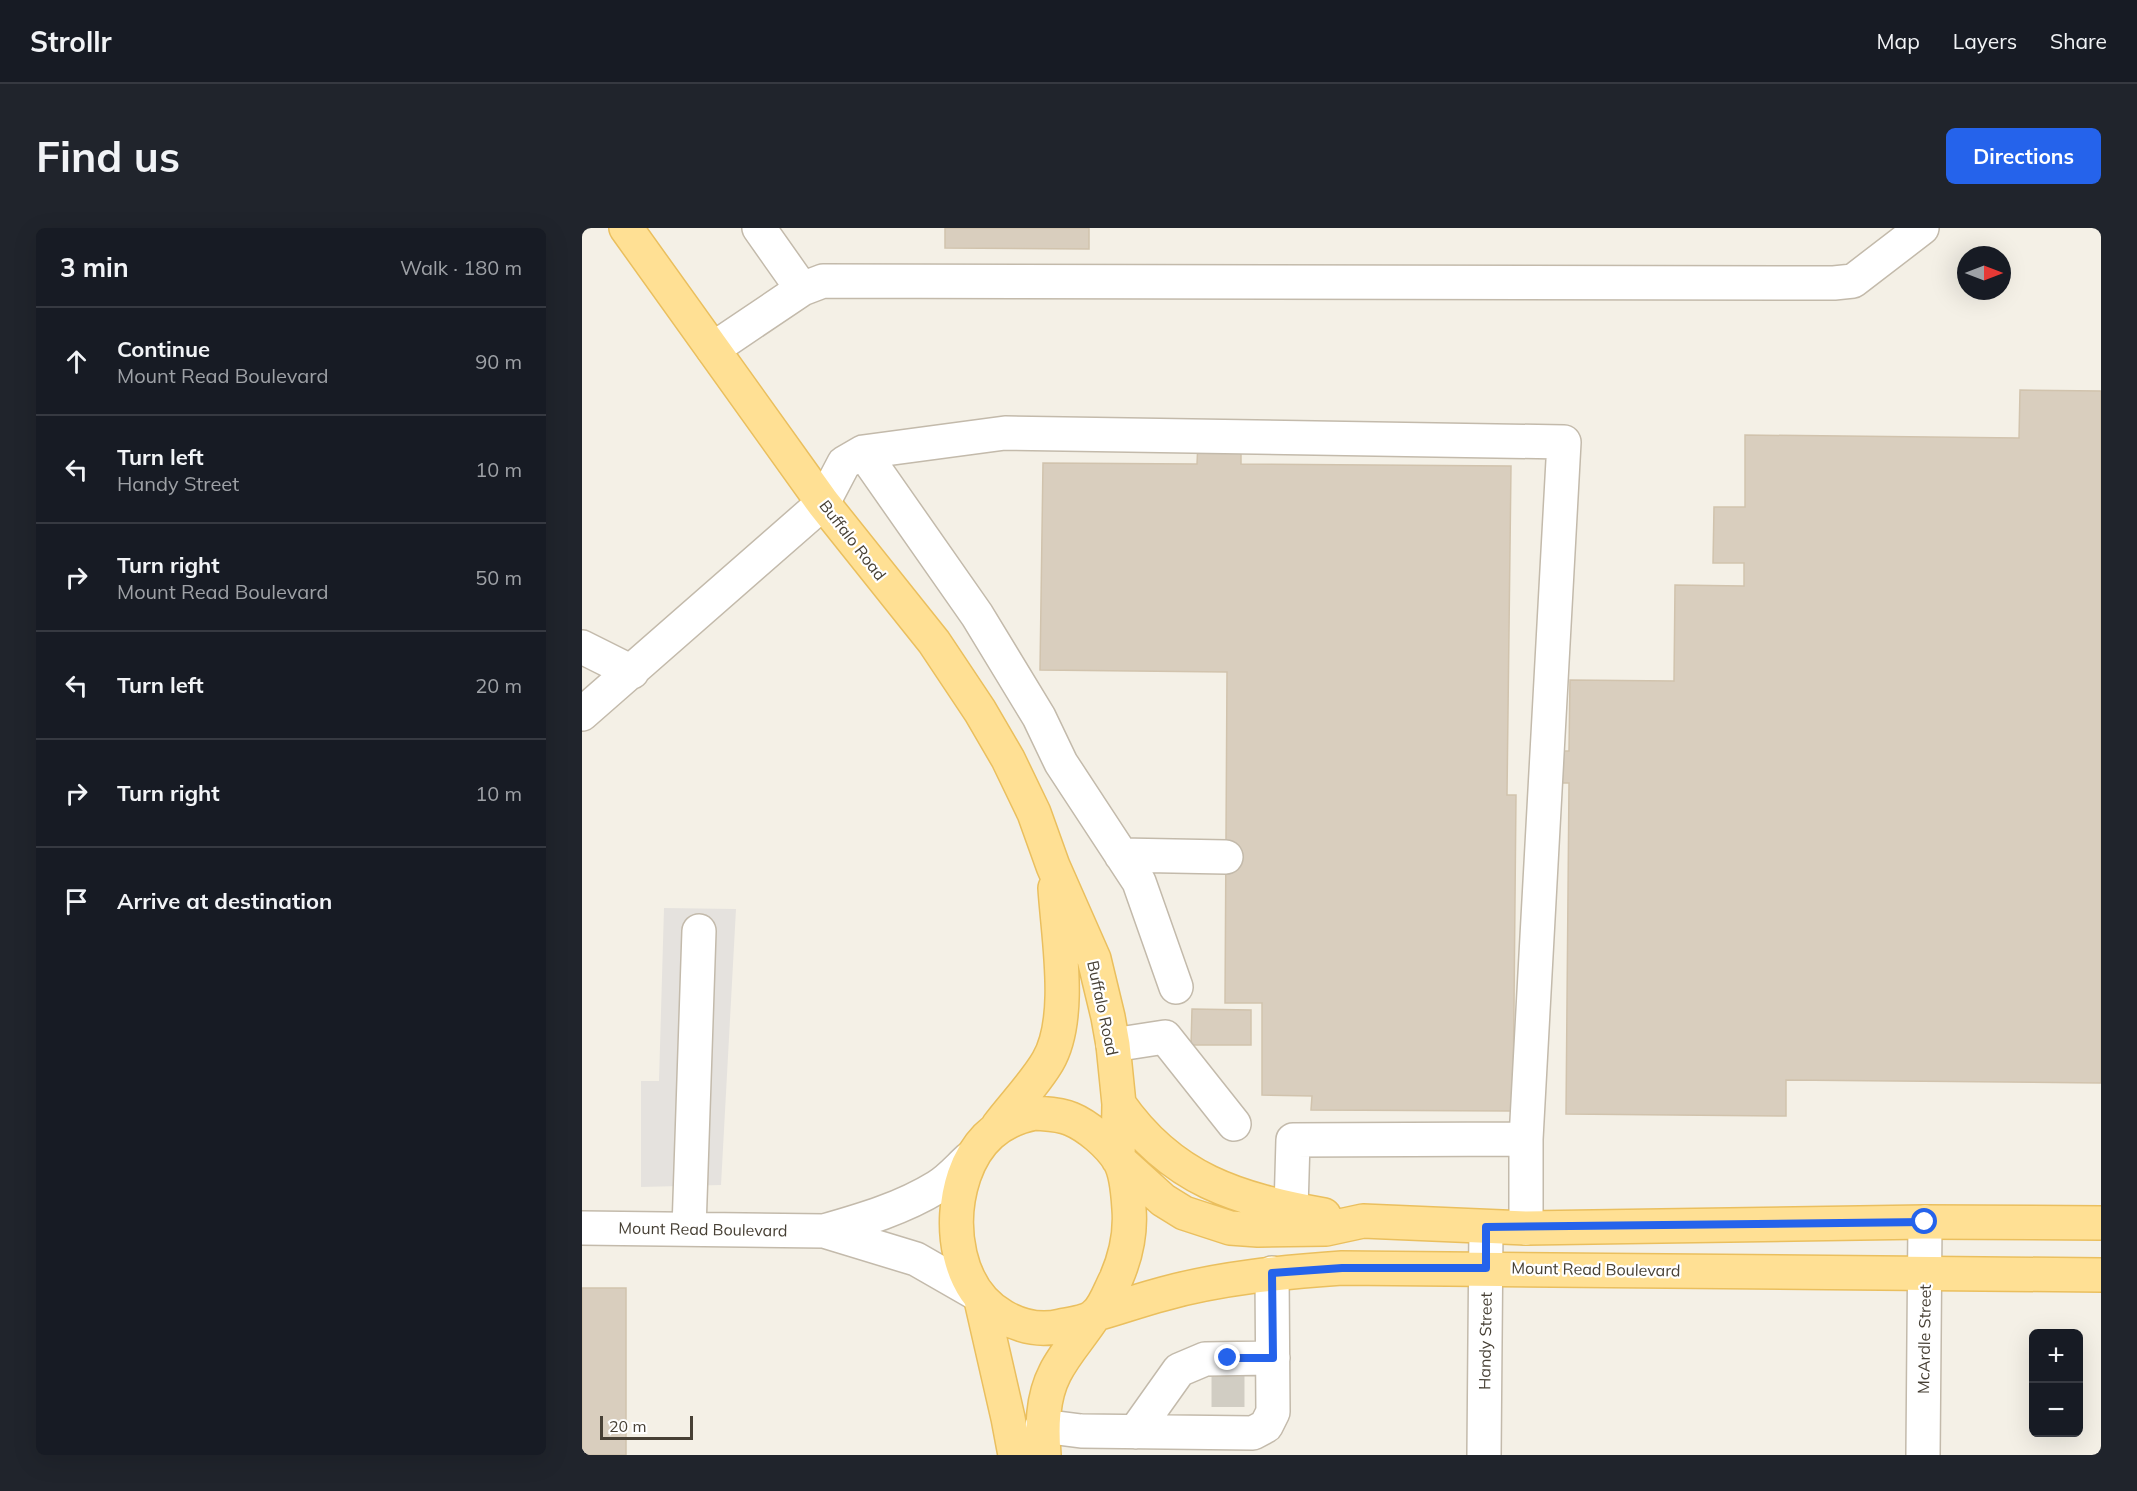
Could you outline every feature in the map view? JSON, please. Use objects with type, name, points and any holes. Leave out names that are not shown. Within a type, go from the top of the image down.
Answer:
[{"type":"main road","name":"Buffalo Road","points":[[626,228],[823,503],[929,636],[980,711],[1022,787],[1053,866],[1094,959],[1113,1045],[1119,1104],[1119,1160]]},
{"type":"main road","name":"Buffalo Road","points":[[995,1129],[1048,1061],[1056,1042],[1061,1017],[1062,992],[1053,866]]},
{"type":"main road","points":[[1119,1104],[1143,1135],[1195,1175],[1240,1196],[1291,1209],[1363,1221],[1526,1228],[1925,1222],[2101,1223]]},
{"type":"main road","points":[[1015,1455],[979,1297],[966,1274],[956,1231],[956,1208],[969,1159],[995,1129],[1017,1116],[1035,1113],[1071,1119],[1088,1129],[1104,1143],[1119,1160],[1163,1200],[1184,1213],[1230,1228],[1326,1229],[1363,1221]]},
{"type":"main road","points":[[1043,1441],[1047,1395],[1055,1373],[1095,1315],[1117,1277],[1125,1256],[1130,1233],[1126,1182],[1119,1160]]},
{"type":"main road","name":"Mount Read Boulevard","points":[[1095,1315],[1164,1293],[1272,1273],[1342,1268],[2101,1275]]},
{"type":"main road","points":[[979,1297],[995,1312],[1014,1323],[1033,1328],[1051,1329],[1095,1315]]},
{"type":"street","points":[[759,228],[802,289]]},
{"type":"street","points":[[713,349],[802,289],[823,281],[1834,283],[1853,281],[1922,228]]},
{"type":"street","points":[[582,714],[823,503],[844,463],[863,452],[1005,433],[1564,442],[1526,1139],[1526,1228]]},
{"type":"street","points":[[863,452],[977,615],[1039,717],[1061,763],[1139,882],[1176,987]]},
{"type":"street","points":[[582,646],[632,672]]},
{"type":"street","points":[[1121,855],[1226,857]]},
{"type":"street","points":[[689,1229],[699,931]]},
{"type":"street","points":[[1113,1045],[1165,1037],[1233,1124]]},
{"type":"street","points":[[1291,1209],[1293,1140],[1526,1139]]},
{"type":"street","points":[[824,1231],[876,1216],[910,1201],[939,1186],[969,1159]]},
{"type":"street","name":"McArdle Street","points":[[1923,1455],[1925,1222]]},
{"type":"street","name":"Handy Street","points":[[1484,1455],[1486,1227]]},
{"type":"street","name":"Mount Read Boulevard","points":[[582,1228],[824,1231]]},
{"type":"street","points":[[824,1231],[916,1259],[979,1297]]},
{"type":"street","points":[[1043,1441],[1081,1431],[1135,1432],[1228,1421],[1253,1433],[1266,1426],[1273,1412],[1272,1273]]},
{"type":"street","points":[[1135,1432],[1179,1370],[1206,1359],[1228,1366],[1273,1358]]},
{"type":"shaded area","points":[[664,908],[736,909],[721,1185],[641,1187],[641,1081],[659,1081]]},
{"type":"building","points":[[945,228],[1089,228],[1089,249],[945,248]]},
{"type":"building","points":[[2020,390],[2101,391],[2101,1083],[1786,1080],[1786,1116],[1566,1114],[1569,783],[1556,783],[1556,751],[1569,751],[1570,680],[1674,681],[1675,585],[1744,586],[1744,563],[1713,563],[1714,507],[1745,507],[1745,435],[2019,438]]},
{"type":"building","points":[[1198,441],[1241,442],[1241,464],[1511,466],[1507,795],[1516,795],[1513,1111],[1311,1110],[1312,1096],[1262,1095],[1262,1003],[1225,1003],[1227,672],[1040,670],[1043,463],[1197,464]]},
{"type":"building","points":[[1192,1009],[1251,1010],[1251,1045],[1191,1045]]},
{"type":"building","points":[[582,1288],[626,1288],[626,1455],[582,1455]]},
{"type":"tunnel","points":[[1228,1374],[1228,1409]]},
{"type":"route","points":[[1228,1358],[1273,1358],[1272,1273],[1342,1268],[1486,1268],[1486,1227],[1925,1222]]}]
